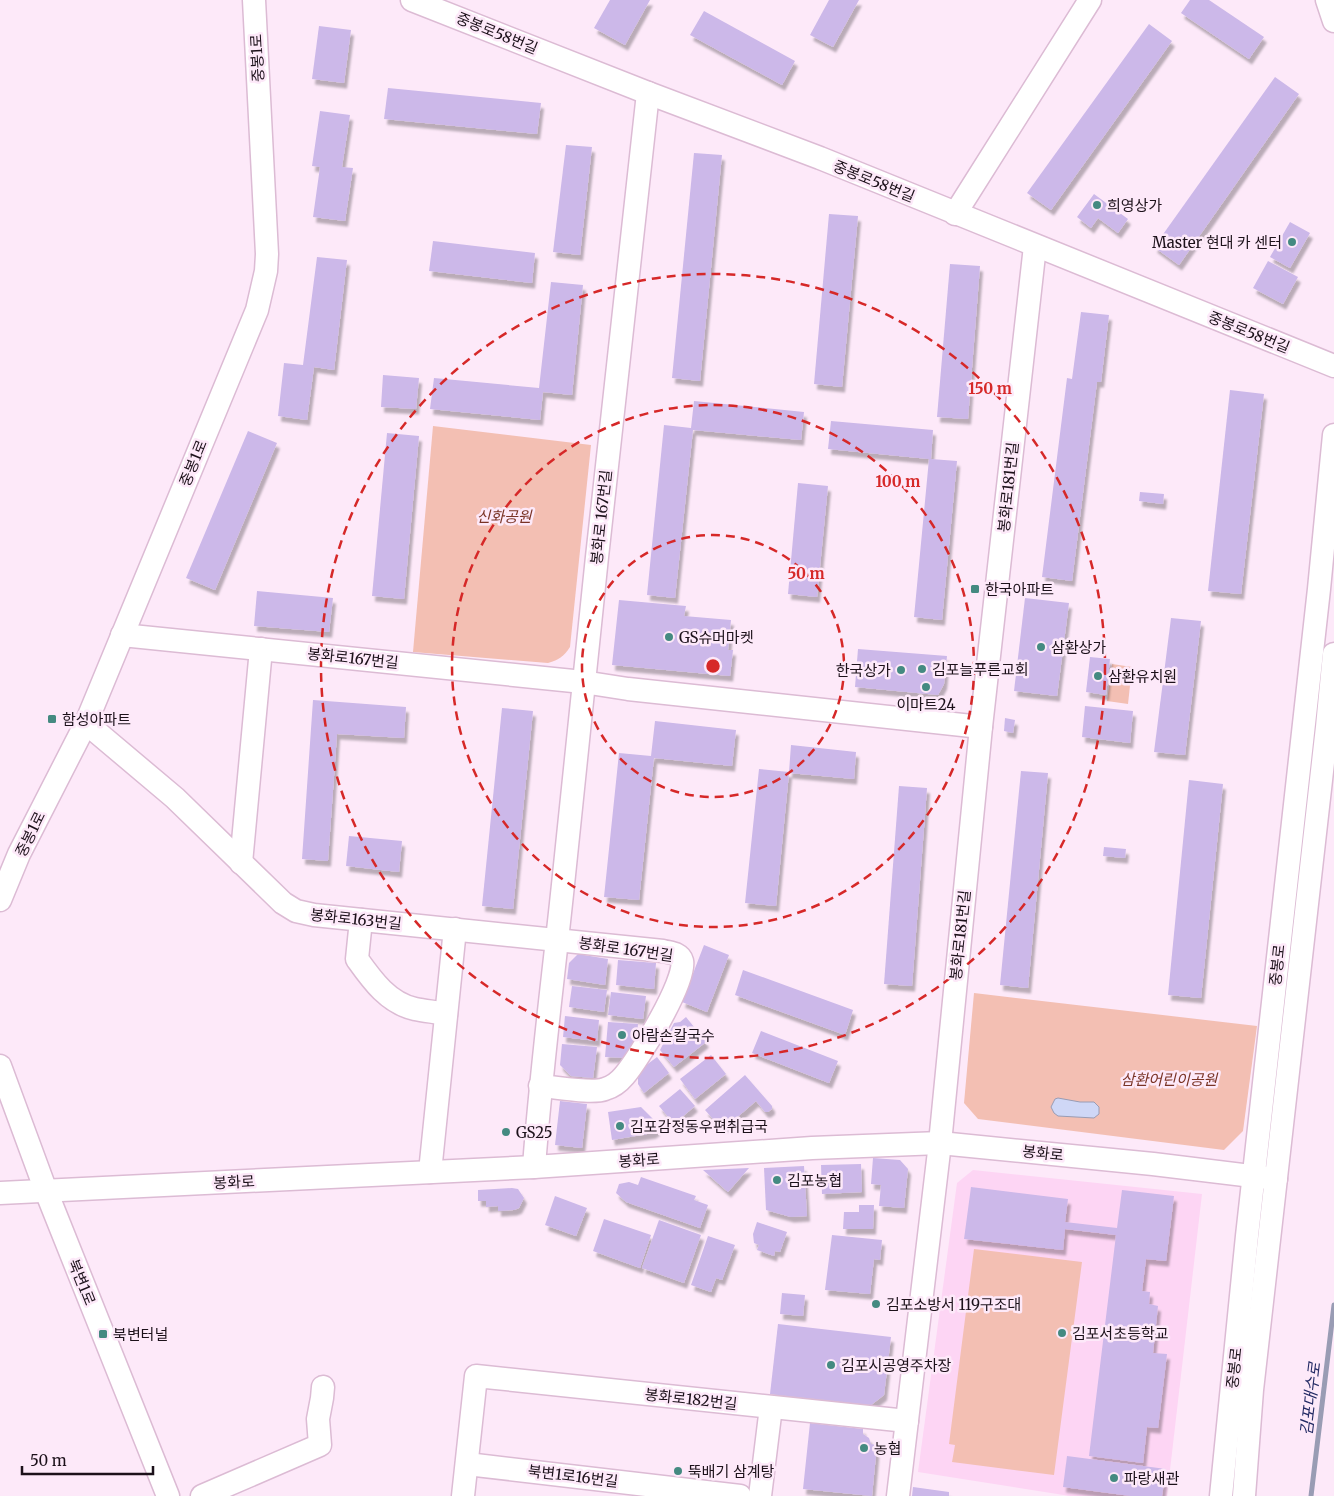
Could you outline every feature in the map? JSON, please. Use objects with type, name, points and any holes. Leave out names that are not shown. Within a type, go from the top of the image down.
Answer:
[{"type":"street","name":"중봉1로","points":[[0,900],[20,854],[86,723],[257,310],[266,271],[266,254],[254,0]]},
{"type":"street","name":"중봉로58번길","points":[[412,0],[820,158],[1334,366]]},
{"type":"street","points":[[955,214],[1090,0]]},
{"type":"street","points":[[1327,0],[1334,21]]},
{"type":"street","name":"봉화로 167번길","points":[[534,1167],[540,1086],[648,93]]},
{"type":"street","name":"봉화로181번길","points":[[940,1143],[981,727],[1035,246]]},
{"type":"street","name":"중봉로","points":[[1244,1496],[1265,1178],[1334,434]]},
{"type":"street","name":"봉화로167번길","points":[[122,635],[583,682]]},
{"type":"street","points":[[241,863],[261,649]]},
{"type":"street","name":"중봉로","points":[[1221,1496],[1327,727],[1334,654]]},
{"type":"street","points":[[583,682],[628,689],[981,727]]},
{"type":"street","name":"봉화로163번길","points":[[86,723],[175,798],[290,908],[314,915],[557,941]]},
{"type":"street","points":[[361,920],[357,958],[374,982],[400,1004],[415,1009],[446,1014]]},
{"type":"street","points":[[430,1172],[455,930]]},
{"type":"street","name":"봉화로 167번길","points":[[540,1086],[604,1090],[623,1077],[654,1034],[681,974],[683,962],[676,954],[663,951],[557,941]]},
{"type":"street","name":"북변1로","points":[[0,1066],[5,1092],[168,1496]]},
{"type":"street","points":[[898,1496],[940,1143]]},
{"type":"street","name":"봉화로","points":[[0,1193],[534,1167],[812,1148],[940,1143],[1153,1164],[1265,1178]]},
{"type":"street","name":"봉화로182번길","points":[[467,1464],[476,1376],[907,1421]]},
{"type":"street","points":[[202,1496],[320,1445],[318,1419],[323,1387]]},
{"type":"street","points":[[760,1496],[771,1407]]},
{"type":"street","points":[[463,1496],[467,1464]]},
{"type":"street","name":"북변1로16번길","points":[[467,1464],[740,1496]]},
{"type":"shaded area","name":"김포서초등학교","points":[[973,1170],[1202,1194],[1167,1496],[1070,1496],[918,1472],[957,1183]]},
{"type":"green space","name":"신화공원","points":[[433,426],[591,445],[570,647],[558,659],[548,663],[413,652]]},
{"type":"green space","points":[[1112,664],[1132,667],[1128,704],[1107,701]]},
{"type":"green space","name":"삼환어린이공원","points":[[974,993],[1257,1026],[1243,1131],[1224,1150],[978,1119],[964,1103]]},
{"type":"green space","points":[[974,1249],[1082,1262],[1054,1475],[952,1462],[955,1445],[949,1444]]},
{"type":"water","points":[[1055,1099],[1080,1102],[1094,1102],[1099,1107],[1099,1114],[1094,1118],[1058,1116],[1051,1107]]},
{"type":"building","points":[[610,0],[650,0],[625,45],[594,28]]},
{"type":"building","points":[[829,0],[859,0],[833,47],[810,35]]},
{"type":"building","points":[[1190,0],[1209,0],[1264,37],[1249,59],[1181,13]]},
{"type":"building","points":[[704,11],[795,61],[782,85],[690,35]]},
{"type":"building","points":[[1149,24],[1172,41],[1051,210],[1027,193]]},
{"type":"building","points":[[319,26],[351,30],[344,83],[312,79]]},
{"type":"building","points":[[1275,77],[1299,94],[1179,265],[1154,247]]},
{"type":"building","points":[[388,88],[541,103],[537,134],[384,119]]},
{"type":"building","points":[[320,111],[350,115],[342,167],[353,168],[345,221],[313,217],[320,167],[312,166]]},
{"type":"building","points":[[566,145],[592,147],[580,255],[553,252]]},
{"type":"building","points":[[694,153],[722,155],[700,381],[672,378]]},
{"type":"building","name":"희영상가","points":[[1094,194],[1128,219],[1118,233],[1098,218],[1091,228],[1077,217]]},
{"type":"building","points":[[829,214],[858,216],[842,387],[814,384]]},
{"type":"building","points":[[1290,222],[1310,233],[1290,268],[1270,257]]},
{"type":"building","points":[[433,241],[535,253],[532,283],[429,271]]},
{"type":"building","points":[[317,257],[347,260],[334,370],[314,367],[307,420],[278,416],[284,363],[303,365]]},
{"type":"building","points":[[1268,261],[1298,277],[1283,304],[1253,288]]},
{"type":"building","points":[[950,264],[980,266],[968,419],[937,417]]},
{"type":"building","points":[[551,282],[583,285],[572,395],[543,392],[540,420],[430,409],[434,378],[539,388]]},
{"type":"building","points":[[1081,312],[1109,315],[1101,382],[1097,382],[1072,581],[1042,577],[1067,378],[1072,379]]},
{"type":"building","points":[[383,375],[419,378],[416,409],[381,407]]},
{"type":"building","points":[[1230,390],[1264,394],[1241,594],[1208,591]]},
{"type":"building","points":[[694,401],[804,412],[801,440],[693,430],[675,598],[647,595],[664,425],[691,428]]},
{"type":"building","points":[[831,421],[933,430],[931,459],[957,461],[942,620],[914,617],[929,459],[828,449]]},
{"type":"building","points":[[248,431],[277,443],[215,590],[186,578]]},
{"type":"building","points":[[387,433],[419,436],[404,599],[372,596]]},
{"type":"building","points":[[798,483],[828,486],[817,597],[788,594]]},
{"type":"building","points":[[1140,492],[1164,494],[1163,504],[1139,501]]},
{"type":"building","points":[[257,591],[333,598],[329,632],[254,626]]},
{"type":"building","name":"삼환상가","points":[[1025,598],[1069,603],[1057,696],[1014,691]]},
{"type":"building","points":[[619,600],[686,606],[684,616],[731,620],[728,650],[733,650],[730,676],[612,665]]},
{"type":"building","points":[[1171,618],[1201,621],[1185,755],[1154,752]]},
{"type":"building","name":"한국상가","points":[[858,649],[947,656],[944,684],[938,695],[855,687]]},
{"type":"building","name":"삼환유치원","points":[[1090,657],[1110,659],[1106,695],[1086,692]]},
{"type":"building","points":[[313,700],[406,707],[404,738],[337,734],[328,861],[302,859]]},
{"type":"building","points":[[1085,706],[1133,711],[1130,743],[1082,737]]},
{"type":"building","points":[[502,708],[533,711],[513,909],[482,906]]},
{"type":"building","points":[[1005,718],[1015,720],[1013,733],[1004,731]]},
{"type":"building","points":[[655,721],[736,730],[732,766],[654,758],[639,900],[604,897],[619,753],[651,756]]},
{"type":"building","points":[[791,745],[856,752],[854,779],[789,773],[776,906],[745,903],[759,769],[789,772]]},
{"type":"building","points":[[1021,771],[1048,773],[1028,988],[1000,985]]},
{"type":"building","points":[[1189,780],[1223,784],[1201,998],[1168,995]]},
{"type":"building","points":[[899,786],[927,788],[912,986],[884,984]]},
{"type":"building","points":[[349,836],[402,841],[399,872],[346,866]]},
{"type":"building","points":[[1104,847],[1126,849],[1125,858],[1103,856]]},
{"type":"building","points":[[704,945],[729,955],[707,1012],[682,1002]]},
{"type":"building","points":[[578,954],[608,959],[605,985],[567,979],[569,963]]},
{"type":"building","points":[[618,960],[656,963],[654,989],[616,985]]},
{"type":"building","points":[[743,970],[853,1010],[845,1035],[735,995]]},
{"type":"building","points":[[572,986],[607,990],[604,1012],[569,1007]]},
{"type":"building","points":[[611,992],[646,996],[643,1019],[608,1015]]},
{"type":"building","points":[[565,1016],[599,1020],[597,1041],[563,1037]]},
{"type":"building","points":[[686,1017],[706,1042],[674,1067],[660,1050],[674,1023],[680,1022]]},
{"type":"building","name":"아람손칼국수","points":[[608,1022],[638,1024],[636,1047],[629,1047],[628,1058],[605,1057]]},
{"type":"building","points":[[761,1031],[838,1061],[829,1083],[752,1053]]},
{"type":"building","points":[[562,1044],[597,1047],[593,1078],[571,1076],[560,1065]]},
{"type":"building","points":[[711,1055],[726,1074],[695,1099],[680,1079]]},
{"type":"building","points":[[657,1057],[669,1073],[644,1093],[638,1084],[638,1078],[645,1066]]},
{"type":"building","points":[[745,1075],[772,1106],[772,1109],[765,1112],[756,1101],[727,1126],[720,1127],[705,1110]]},
{"type":"building","points":[[680,1089],[695,1106],[674,1124],[659,1106]]},
{"type":"building","points":[[560,1101],[587,1104],[582,1148],[555,1145]]},
{"type":"building","points":[[641,1107],[655,1121],[657,1130],[653,1133],[612,1140],[608,1112]]},
{"type":"building","points":[[873,1158],[900,1160],[908,1169],[904,1208],[879,1206],[881,1185],[871,1184]]},
{"type":"building","points":[[861,1164],[862,1192],[822,1194],[821,1165]]},
{"type":"building","points":[[804,1166],[807,1216],[791,1217],[766,1210],[764,1168]]},
{"type":"building","points":[[749,1168],[728,1192],[703,1170]]},
{"type":"building","points":[[641,1177],[696,1196],[694,1200],[708,1205],[700,1228],[626,1202],[616,1193],[619,1184],[629,1182],[638,1185]]},
{"type":"building","points":[[971,1187],[1068,1199],[1065,1222],[1117,1228],[1122,1190],[1174,1196],[1166,1261],[1146,1259],[1142,1291],[1150,1292],[1149,1304],[1158,1306],[1153,1353],[1167,1354],[1158,1428],[1147,1427],[1143,1463],[1089,1456],[1116,1235],[1065,1229],[1063,1250],[964,1239]]},
{"type":"building","points":[[518,1189],[524,1198],[519,1208],[514,1210],[498,1211],[498,1206],[486,1207],[486,1201],[478,1201],[478,1190]]},
{"type":"building","points":[[555,1196],[587,1208],[576,1236],[545,1225]]},
{"type":"building","points":[[859,1205],[874,1205],[873,1229],[843,1229],[844,1212],[859,1212]]},
{"type":"building","points":[[604,1219],[651,1235],[640,1268],[593,1251]]},
{"type":"building","points":[[659,1220],[701,1235],[684,1283],[642,1268]]},
{"type":"building","points":[[757,1222],[787,1232],[780,1252],[775,1251],[774,1256],[757,1250],[759,1245],[754,1243],[753,1234]]},
{"type":"building","points":[[832,1235],[882,1240],[880,1260],[874,1259],[870,1294],[825,1290]]},
{"type":"building","points":[[708,1236],[735,1245],[722,1280],[716,1278],[711,1292],[691,1285]]},
{"type":"building","points":[[782,1293],[805,1295],[803,1316],[780,1314]]},
{"type":"building","name":"김포시공영주차장","points":[[778,1324],[891,1337],[884,1395],[871,1405],[770,1394]]},
{"type":"building","points":[[810,1423],[863,1429],[863,1434],[869,1438],[871,1444],[877,1445],[872,1496],[803,1489]]},
{"type":"building","name":"파랑새관","points":[[1067,1456],[1166,1469],[1162,1496],[1131,1496],[1063,1487]]},
{"type":"building","points":[[913,1487],[949,1492],[949,1496],[912,1496]]},
{"type":"waterway","name":"김포대수로","points":[[1311,1496],[1334,1305]]},
{"type":"place","name":"희영상가","points":[[1097,205]]},
{"type":"place","name":"Master 현대 카 센터","points":[[1292,242]]},
{"type":"place","name":"한국아파트","points":[[975,589]]},
{"type":"place","name":"GS슈머마켓","points":[[669,637]]},
{"type":"place","name":"삼환상가","points":[[1041,647]]},
{"type":"place","name":"김포늘푸른교회","points":[[922,669]]},
{"type":"place","name":"한국상가","points":[[901,670]]},
{"type":"place","name":"삼환유치원","points":[[1098,676]]},
{"type":"place","name":"이마트24","points":[[926,687]]},
{"type":"place","name":"함성아파트","points":[[52,719]]},
{"type":"place","name":"아람손칼국수","points":[[622,1035]]},
{"type":"place","name":"김포감정동우편취급국","points":[[620,1126]]},
{"type":"place","name":"GS25","points":[[506,1132]]},
{"type":"place","name":"김포농협","points":[[777,1180]]},
{"type":"place","name":"김포소방서 119구조대","points":[[876,1304]]},
{"type":"place","name":"김포서초등학교","points":[[1062,1333]]},
{"type":"place","name":"북변터널","points":[[103,1334]]},
{"type":"place","name":"김포시공영주차장","points":[[831,1365]]},
{"type":"place","name":"농협","points":[[864,1448]]},
{"type":"place","name":"뚝배기 삼계탕","points":[[678,1471]]},
{"type":"place","name":"파랑새관","points":[[1114,1478]]}]
